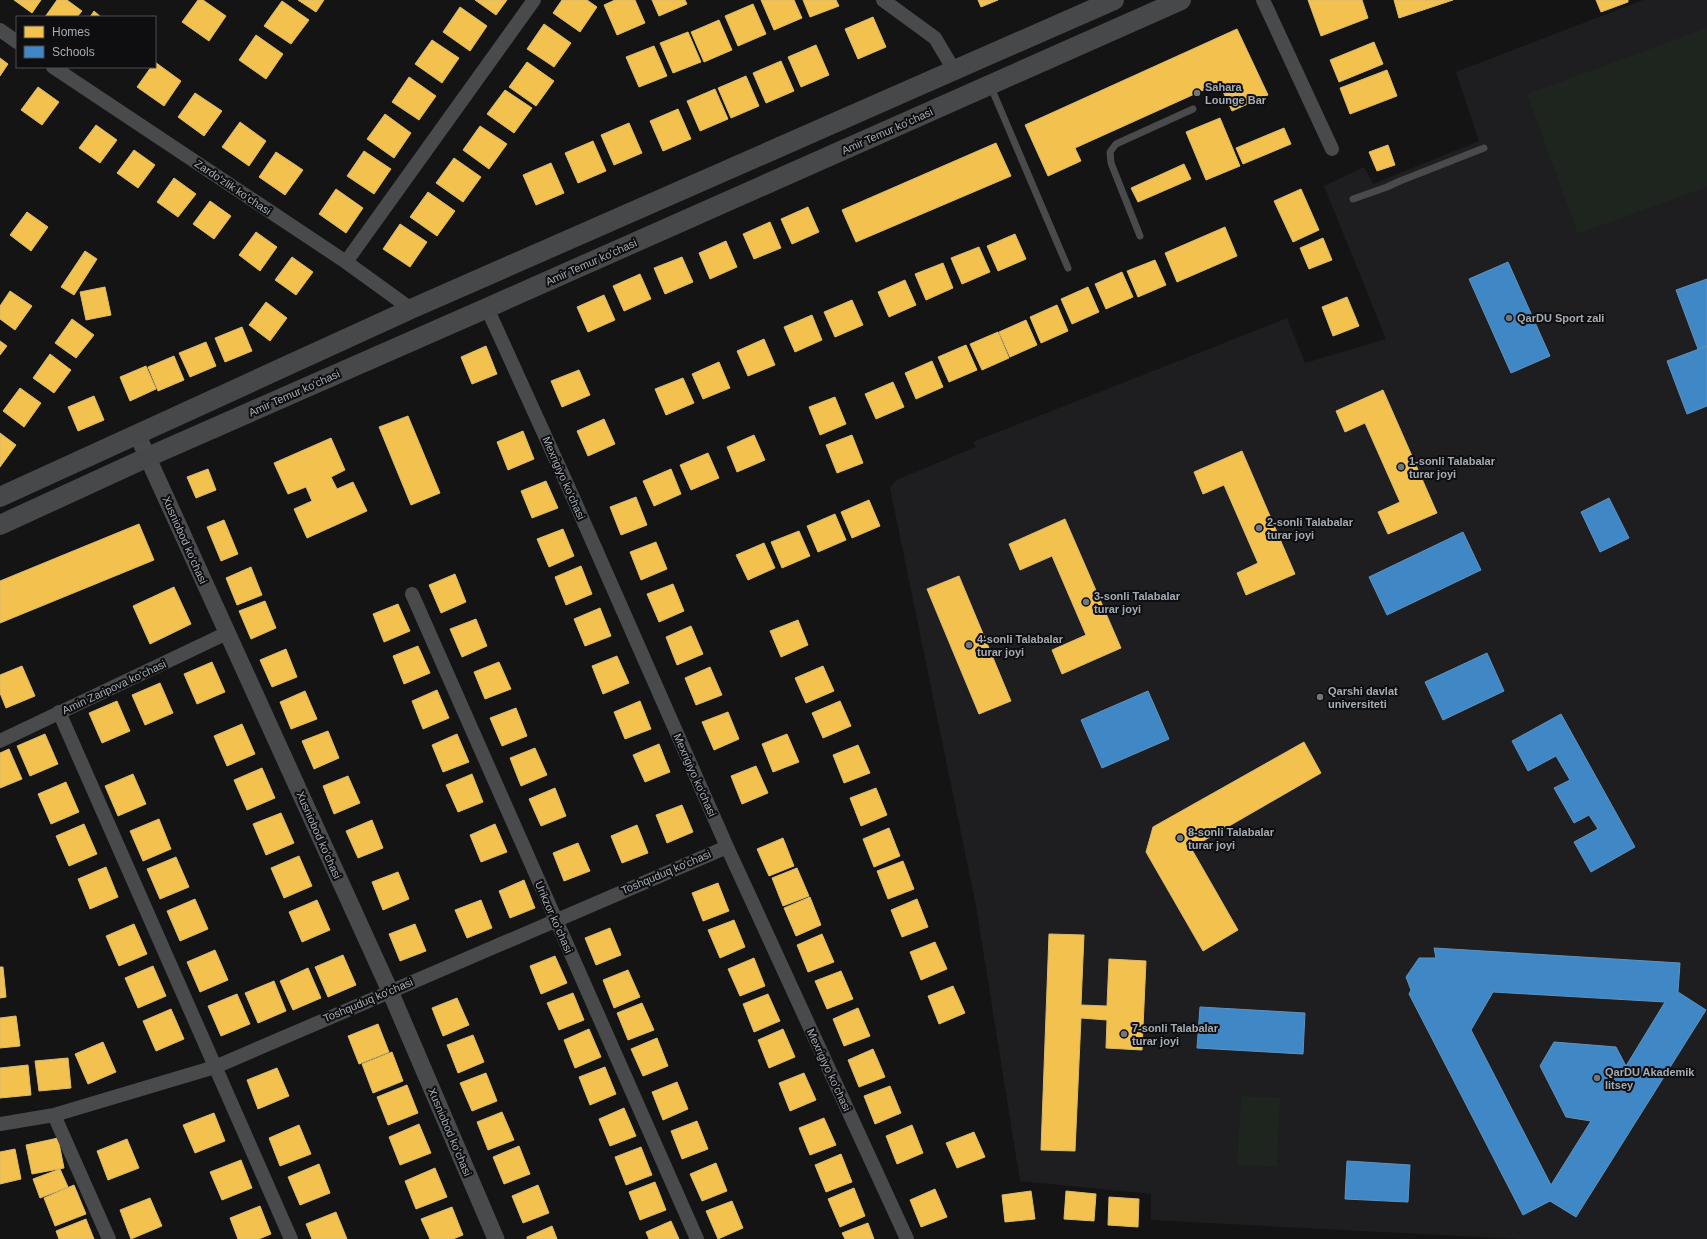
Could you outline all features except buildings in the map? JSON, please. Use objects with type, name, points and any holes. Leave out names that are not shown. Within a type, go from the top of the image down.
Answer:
[{"type":"main road","points":[[0,497],[411,309],[1114,0]]},
{"type":"main road","name":"Amir Temur ko'chasi","points":[[0,525],[148,457],[1181,0]]},
{"type":"street","points":[[346,262],[534,0]]},
{"type":"street","points":[[883,0],[935,38],[954,70]]},
{"type":"street","points":[[1263,0],[1332,149]]},
{"type":"street","points":[[0,30],[16,41]]},
{"type":"street","name":"Zardo'zlik ko'chasi","points":[[55,68],[346,262],[411,309]]},
{"type":"street","name":"Mexrigiyo ko'chasi","points":[[487,308],[574,500],[726,846],[907,1239]]},
{"type":"street","name":"Xusniobod ko'chasi","points":[[138,434],[390,991],[496,1239]]},
{"type":"street","name":"Urikzor ko'chasi","points":[[412,594],[697,1239]]},
{"type":"street","name":"Amin Zaripova ko'chasi","points":[[0,740],[227,633]]},
{"type":"street","points":[[60,712],[291,1239]]},
{"type":"street","name":"Toshquduq ko'chasi","points":[[0,1124],[54,1115],[215,1067],[726,846]]},
{"type":"street","points":[[54,1115],[109,1239]]},
{"type":"lane","points":[[990,85],[1068,268]]},
{"type":"lane","points":[[1140,236],[1111,163],[1110,152],[1116,144],[1193,109]]},
{"type":"lane","points":[[1353,199],[1484,148]]},
{"type":"shaded area","name":"Qarshi davlat universiteti","points":[[1643,0],[1707,0],[1707,1239],[1518,1239],[1151,1220],[1151,1194],[1020,1181],[976,906],[890,488],[896,480],[976,447],[973,442],[1287,318],[1305,363],[1386,339],[1324,186],[1364,167],[1373,184],[1479,141],[1456,72]]},
{"type":"shaded area","points":[[1707,28],[1707,187],[1578,234],[1527,94]]},
{"type":"shaded area","points":[[1241,1096],[1280,1098],[1277,1167],[1237,1165]]},
{"type":"place","name":"Sahara Lounge Bar","points":[[1197,93]]},
{"type":"place","name":"QarDU Sport zali","points":[[1509,318]]},
{"type":"place","name":"1-sonli Talabalar turar joyi","points":[[1401,467]]},
{"type":"place","name":"2-sonli Talabalar turar joyi","points":[[1259,528]]},
{"type":"place","name":"3-sonli Talabalar turar joyi","points":[[1086,602]]},
{"type":"place","name":"4-sonli Talabalar turar joyi","points":[[969,645]]},
{"type":"place","name":"Qarshi davlat universiteti","points":[[1320,697]]},
{"type":"place","name":"8-sonli Talabalar turar joyi","points":[[1180,838]]},
{"type":"place","name":"7-sonli Talabalar turar joyi","points":[[1124,1034]]},
{"type":"place","name":"QarDU Akademik litsey","points":[[1597,1078]]}]
